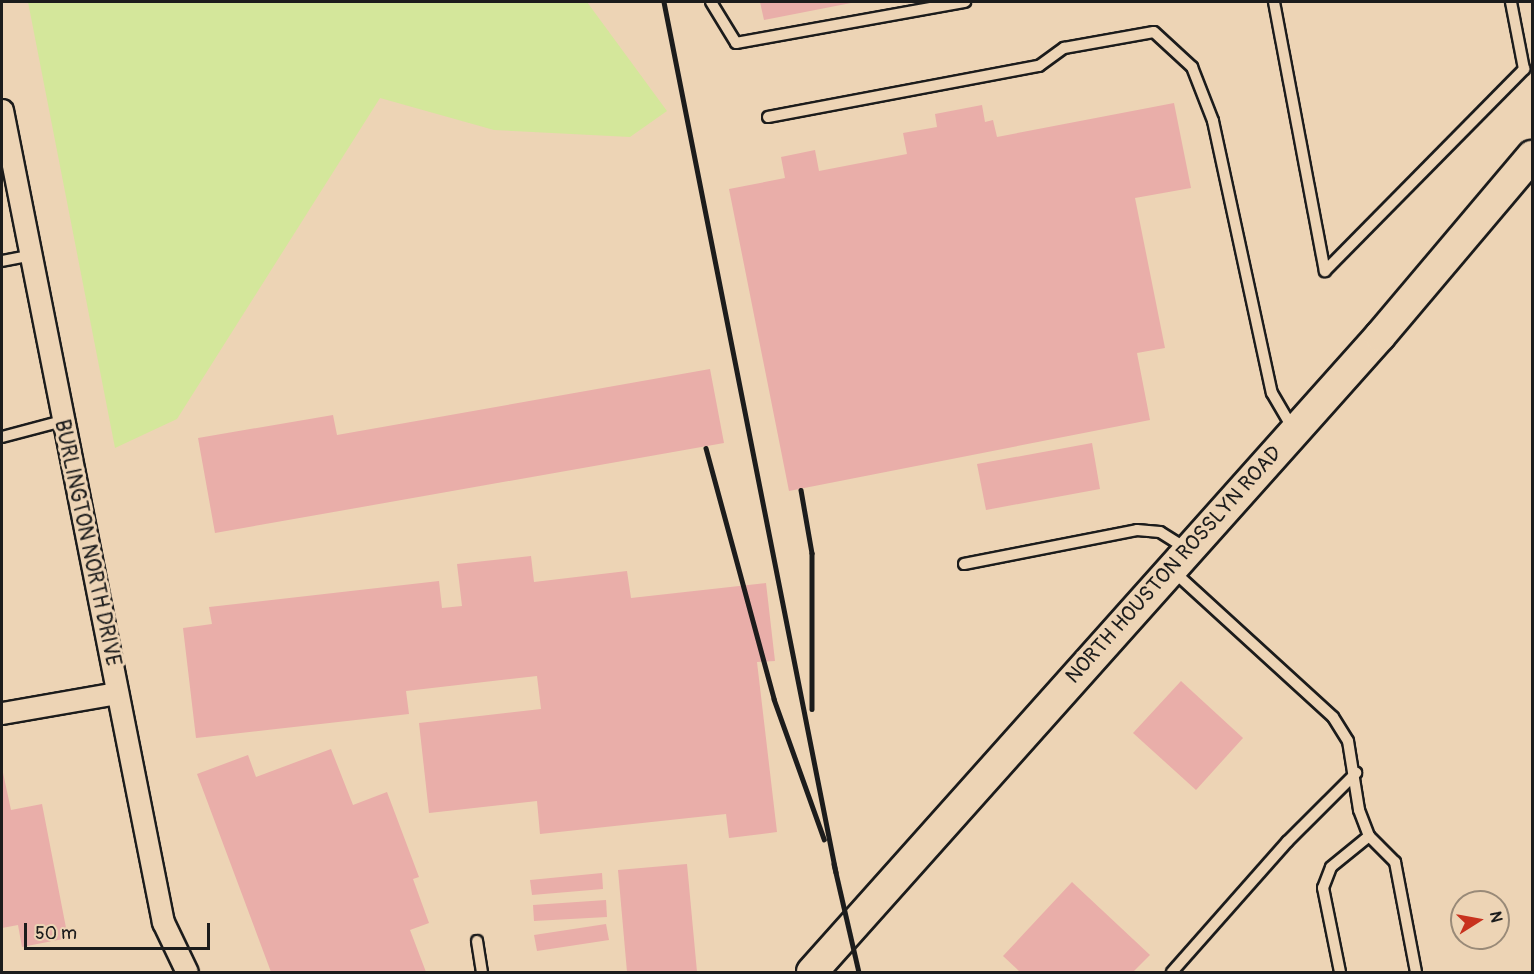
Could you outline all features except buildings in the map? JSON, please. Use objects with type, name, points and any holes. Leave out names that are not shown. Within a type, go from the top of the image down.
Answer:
[{"type":"street","name":"BURLINGTON NORTH DRIVE","points":[[2,110],[28,256],[163,922],[187,972]]},
{"type":"street","name":"NORTH HOUSTON ROSSLYN ROAD","points":[[812,972],[1179,558],[1295,432],[1533,156]]},
{"type":"street","points":[[2,713],[117,693]]},
{"type":"lane","points":[[711,2],[736,44],[965,2]]},
{"type":"lane","points":[[1274,2],[1325,271],[1524,69],[1511,2]]},
{"type":"lane","points":[[768,117],[1039,66],[1064,48],[1154,32],[1192,67],[1213,121],[1272,393],[1295,432]]},
{"type":"lane","points":[[2,261],[28,256]]},
{"type":"lane","points":[[2,437],[62,421]]},
{"type":"lane","points":[[964,564],[1137,530],[1160,532],[1179,558],[1333,717],[1348,741],[1356,773],[1359,810],[1370,836],[1395,862],[1416,972]]},
{"type":"lane","points":[[1172,972],[1287,842],[1356,773]]},
{"type":"lane","points":[[1340,972],[1323,888],[1331,867],[1370,836]]},
{"type":"lane","points":[[477,941],[482,972]]},
{"type":"green space","points":[[28,2],[587,2],[667,111],[630,137],[494,130],[380,98],[177,419],[115,448]]},
{"type":"railway","points":[[664,2],[836,872]]},
{"type":"railway","points":[[706,448],[774,699],[824,839]]},
{"type":"railway","points":[[801,490],[812,553],[812,709]]},
{"type":"railway","points":[[834,864],[859,972]]}]
